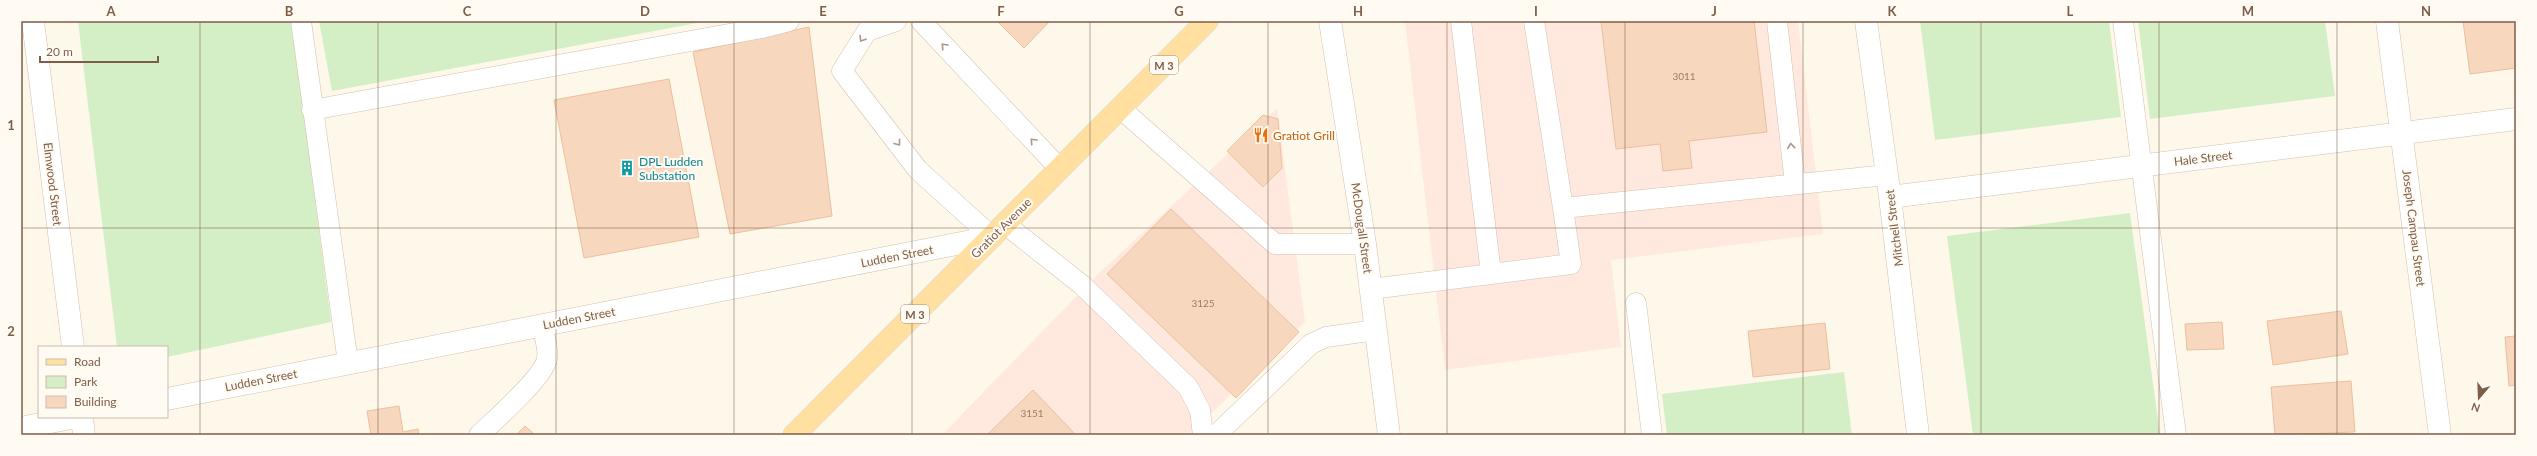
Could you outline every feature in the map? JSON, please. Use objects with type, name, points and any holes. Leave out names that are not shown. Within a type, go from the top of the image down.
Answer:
[{"type":"main road","name":"Gratiot Avenue","points":[[794,435],[1207,21]]},
{"type":"street","name":"Elmwood Street","points":[[33,21],[73,346]]},
{"type":"street","name":"McDougall Street","points":[[1330,21],[1365,244],[1389,435]]},
{"type":"street","name":"Mitchell Street","points":[[1866,21],[1890,197],[1918,435]]},
{"type":"street","name":"Joseph Campau Street","points":[[2387,21],[2440,435]]},
{"type":"street","name":"Hale Street","points":[[1890,197],[2516,119]]},
{"type":"street","name":"Ludden Street","points":[[168,399],[542,325],[998,230]]},
{"type":"street","points":[[21,428],[70,418]]},
{"type":"street","points":[[82,418],[84,435]]},
{"type":"lane","points":[[301,21],[312,110],[348,363]]},
{"type":"lane","points":[[312,110],[762,28],[789,21]]},
{"type":"lane","points":[[896,21],[867,31],[842,71],[918,170],[998,230],[1082,285],[1188,387],[1200,410],[1204,435]]},
{"type":"lane","points":[[921,21],[1060,169]]},
{"type":"lane","points":[[1461,21],[1491,274]]},
{"type":"lane","points":[[1371,289],[1571,264],[1534,21]]},
{"type":"lane","points":[[1777,21],[1796,184]]},
{"type":"lane","points":[[2123,21],[2176,435]]},
{"type":"lane","points":[[1120,108],[1275,244],[1365,244]]},
{"type":"lane","points":[[1563,208],[1887,175]]},
{"type":"lane","points":[[1636,302],[1652,435]]},
{"type":"lane","points":[[480,435],[535,379],[545,366],[548,353],[542,325]]},
{"type":"lane","points":[[1216,435],[1311,344],[1326,337],[1376,330]]},
{"type":"shaded area","points":[[1405,21],[1798,21],[1823,234],[1611,260],[1621,347],[1445,370]]},
{"type":"shaded area","points":[[1277,108],[1305,322],[1189,435],[942,435],[1097,275]]},
{"type":"green space","points":[[78,21],[292,21],[331,322],[168,357],[168,346],[117,346]]},
{"type":"green space","points":[[319,21],[708,21],[332,91]]},
{"type":"green space","points":[[1920,21],[2109,21],[2121,117],[1935,140]]},
{"type":"green space","points":[[2138,21],[2325,21],[2335,96],[2150,119]]},
{"type":"green space","points":[[2130,213],[2160,435],[1973,435],[1947,236]]},
{"type":"green space","points":[[1844,372],[1852,435],[1667,435],[1662,394]]},
{"type":"building","points":[[997,21],[1050,21],[1024,48]]},
{"type":"building","points":[[1601,21],[1754,21],[1767,132],[1689,141],[1692,168],[1663,171],[1660,144],[1616,149]]},
{"type":"building","points":[[2463,21],[2516,21],[2516,68],[2470,74]]},
{"type":"building","points":[[809,27],[832,216],[730,234],[693,52]]},
{"type":"building","name":"DPL Ludden Substation","points":[[669,79],[699,237],[584,258],[554,100]]},
{"type":"building","name":"Gratiot Grill","points":[[1263,115],[1278,119],[1282,168],[1263,187],[1227,151]]},
{"type":"building","points":[[1171,209],[1299,332],[1236,398],[1107,274]]},
{"type":"building","points":[[2341,311],[2348,354],[2273,365],[2267,321]]},
{"type":"building","points":[[2222,322],[2224,349],[2187,350],[2185,324]]},
{"type":"building","points":[[1825,323],[1830,369],[1753,377],[1748,331]]},
{"type":"building","points":[[2516,336],[2516,385],[2509,386],[2505,337]]},
{"type":"building","points":[[2351,381],[2355,432],[2275,435],[2271,387]]},
{"type":"building","points":[[1033,390],[1076,435],[987,435]]},
{"type":"building","points":[[399,406],[403,432],[418,429],[419,435],[371,435],[367,411]]},
{"type":"building","points":[[525,426],[535,435],[516,435]]},
{"type":"place","name":"Gratiot Grill","points":[[1261,135]]},
{"type":"place","name":"DPL Ludden Substation","points":[[627,168]]}]
